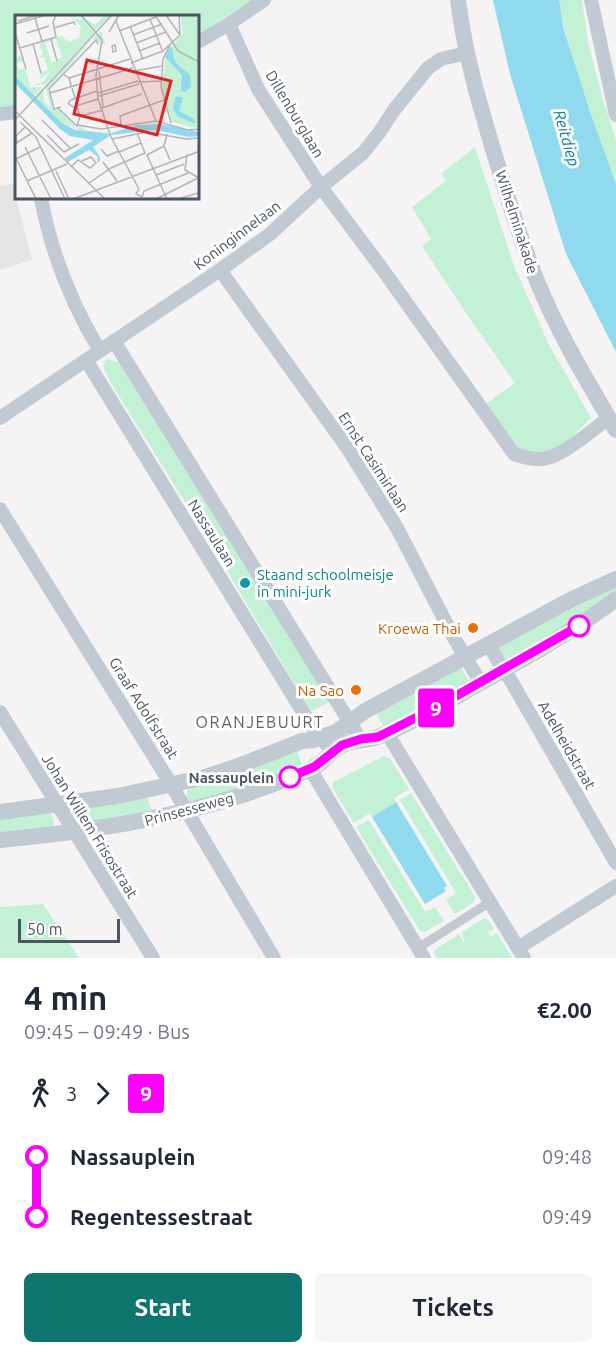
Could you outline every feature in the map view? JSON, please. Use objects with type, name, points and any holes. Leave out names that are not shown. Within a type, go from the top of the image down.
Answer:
[{"type":"street","points":[[200,41],[264,0]]},
{"type":"street","name":"Wilhelminakade","points":[[459,0],[467,52],[497,161],[536,280],[574,360],[613,424]]},
{"type":"street","points":[[591,0],[616,115]]},
{"type":"street","name":"Dillenburglaan","points":[[229,24],[258,89],[321,187],[514,454],[526,459],[543,460],[613,424]]},
{"type":"street","name":"Koninginnelaan","points":[[0,418],[270,234],[321,187],[363,153],[428,68],[441,59],[467,52]]},
{"type":"street","points":[[0,114],[15,111]]},
{"type":"street","points":[[41,200],[46,225],[62,275],[100,351]]},
{"type":"street","name":"Ernst Casimirlaan","points":[[220,270],[348,449],[402,537],[480,683]]},
{"type":"street","name":"Nassaulaan","points":[[114,341],[360,739]]},
{"type":"street","name":"Nassaulaan","points":[[86,360],[307,718],[332,751]]},
{"type":"street","name":"Graaf Adolfstraat","points":[[0,509],[188,812],[274,958]]},
{"type":"street","name":"Prinsesseweg","points":[[0,812],[57,806],[172,786],[238,766],[302,741],[321,737],[351,723],[365,711],[572,599],[616,579]]},
{"type":"street","name":"Prinsesseweg","points":[[0,840],[132,824],[188,812],[248,793],[310,769],[342,745],[387,733],[480,683],[579,626],[616,599]]},
{"type":"street","name":"Adelheidstraat","points":[[489,645],[616,863]]},
{"type":"street","name":"Johan Willem Frisostraat","points":[[0,712],[153,958]]},
{"type":"street","points":[[387,733],[521,953],[616,886]]},
{"type":"street","points":[[310,769],[421,953],[490,902]]},
{"type":"shaded area","points":[[15,183],[15,200],[32,260],[0,270],[0,185]]},
{"type":"green space","points":[[0,0],[253,0],[200,33],[200,15],[15,15],[15,106],[0,109]]},
{"type":"green space","points":[[559,0],[582,0],[588,43],[616,140],[616,184],[576,70]]},
{"type":"green space","points":[[475,147],[514,266],[549,345],[591,418],[567,440],[549,451],[530,452],[519,448],[486,404],[515,383],[422,246],[431,239],[412,207],[446,181],[441,174]]},
{"type":"green space","points":[[106,359],[119,362],[123,368],[332,701],[311,711],[111,383],[103,366]]},
{"type":"green space","points":[[616,583],[616,595],[506,661],[498,648]]},
{"type":"green space","points":[[460,665],[470,684],[385,729],[375,711]]},
{"type":"green space","points":[[296,748],[303,767],[191,804],[187,797],[187,789]]},
{"type":"green space","points":[[384,756],[390,759],[409,789],[394,798],[396,802],[372,817],[370,813],[354,823],[332,787],[333,782]]},
{"type":"green space","points":[[411,793],[475,897],[474,902],[455,914],[446,900],[456,893],[400,800]]},
{"type":"green space","points":[[146,794],[152,811],[80,825],[76,818],[77,810]]},
{"type":"green space","points":[[50,813],[54,820],[53,828],[0,837],[0,817]]},
{"type":"green space","points":[[369,820],[425,912],[435,907],[444,921],[425,932],[420,931],[356,827]]},
{"type":"green space","points":[[43,904],[79,958],[0,958],[0,907]]},
{"type":"green space","points":[[484,918],[494,929],[488,932],[491,937],[497,933],[512,958],[437,958],[434,953],[436,949],[459,934],[463,942],[465,941],[461,933]]},
{"type":"water","name":"Reitdiep","points":[[493,0],[559,0],[564,30],[616,184],[616,352],[566,254],[510,74]]},
{"type":"water","points":[[396,802],[447,886],[444,888],[446,891],[425,904],[372,817]]},
{"type":"bus line","name":"9","points":[[290,777],[314,767],[342,745],[378,737],[435,708],[579,626]]},
{"type":"place","name":"Staand schoolmeisje in mini-jurk","points":[[245,583]]},
{"type":"place","name":"Kroewa Thai","points":[[473,628]]},
{"type":"place","name":"Na Sao","points":[[356,690]]},
{"type":"place","name":"Nassauplein","points":[[290,777]]},
{"type":"district","name":"ORANJEBUURT","points":[[260,722]]}]
